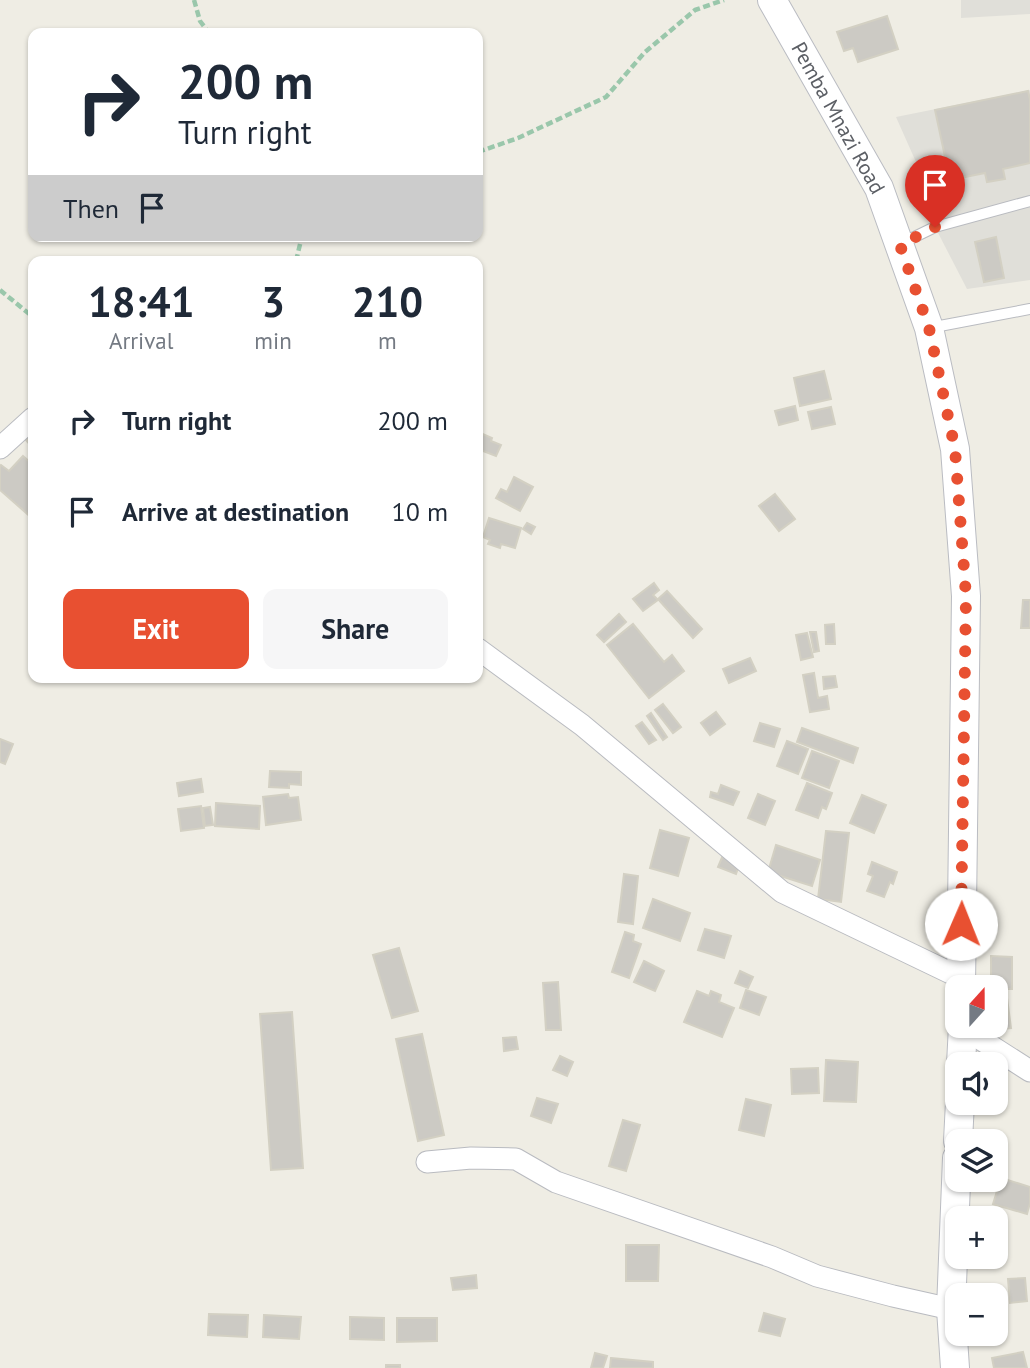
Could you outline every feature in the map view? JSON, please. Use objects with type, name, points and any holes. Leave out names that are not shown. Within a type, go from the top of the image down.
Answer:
[{"type":"main road","name":"Pemba Mnazi Road","points":[[772,0],[879,188],[929,328],[955,449],[966,596],[961,975]]},
{"type":"main road","points":[[952,1283],[956,1192]]},
{"type":"main road","points":[[954,1346],[956,1368]]},
{"type":"street","points":[[0,448],[28,423]]},
{"type":"street","points":[[483,653],[582,725],[782,892],[945,975]]},
{"type":"street","points":[[980,1038],[1030,1071]]},
{"type":"street","points":[[427,1162],[471,1158],[516,1159],[556,1182],[772,1257],[817,1276],[945,1308]]},
{"type":"lane","points":[[900,245],[935,227],[1030,201]]},
{"type":"lane","points":[[929,328],[1030,309]]},
{"type":"path","points":[[194,0],[200,21],[205,28]]},
{"type":"path","points":[[483,150],[518,138],[606,97],[645,52],[695,10],[724,0]]},
{"type":"path","points":[[0,290],[28,313]]},
{"type":"shaded area","points":[[961,0],[1030,0],[1030,14],[961,18]]},
{"type":"shaded area","points":[[1030,90],[1030,280],[967,289],[935,227],[936,207],[896,117]]},
{"type":"building","points":[[887,16],[898,49],[858,62],[853,48],[844,51],[837,32]]},
{"type":"building","points":[[1028,91],[1030,163],[1003,169],[1005,179],[987,182],[985,173],[950,180],[935,110]]},
{"type":"building","points":[[996,237],[1004,278],[984,282],[975,242]]},
{"type":"building","points":[[824,371],[831,399],[800,406],[794,378]]},
{"type":"building","points":[[795,406],[798,420],[779,425],[775,411]]},
{"type":"building","points":[[831,407],[835,424],[812,429],[808,412]]},
{"type":"building","points":[[483,434],[501,445],[496,456],[483,451]]},
{"type":"building","points":[[23,456],[28,460],[28,515],[0,490],[0,466],[9,471]]},
{"type":"building","points":[[514,477],[533,487],[520,511],[496,498],[501,489],[507,492]]},
{"type":"building","points":[[775,494],[795,519],[779,531],[759,506]]},
{"type":"building","points":[[489,518],[521,528],[515,548],[501,544],[500,548],[488,544],[490,540],[483,537]]},
{"type":"building","points":[[527,523],[535,527],[531,534],[523,529]]},
{"type":"building","points":[[654,583],[659,590],[653,595],[658,600],[643,611],[633,599]]},
{"type":"building","points":[[667,591],[702,629],[693,638],[658,599]]},
{"type":"building","points":[[1023,600],[1030,600],[1030,628],[1021,628]]},
{"type":"building","points":[[619,614],[626,622],[604,642],[597,635]]},
{"type":"building","points":[[633,624],[664,662],[672,655],[684,671],[649,698],[607,645]]},
{"type":"building","points":[[834,624],[835,644],[826,644],[825,625]]},
{"type":"building","points":[[810,632],[816,632],[819,651],[814,652]]},
{"type":"building","points":[[807,633],[813,657],[801,660],[796,635]]},
{"type":"building","points":[[750,658],[756,671],[729,683],[723,669]]},
{"type":"building","points":[[814,673],[818,698],[827,696],[829,709],[810,712],[803,675]]},
{"type":"building","points":[[835,676],[837,687],[824,689],[823,677]]},
{"type":"building","points":[[663,704],[681,727],[673,733],[655,710]]},
{"type":"building","points":[[716,712],[725,724],[710,735],[701,723]]},
{"type":"building","points":[[651,713],[667,737],[663,740],[647,716]]},
{"type":"building","points":[[642,722],[656,740],[649,744],[636,726]]},
{"type":"building","points":[[760,723],[780,729],[774,747],[754,741]]},
{"type":"building","points":[[802,728],[858,748],[853,763],[797,742]]},
{"type":"building","points":[[0,739],[13,744],[5,764],[0,762]]},
{"type":"building","points":[[787,741],[808,749],[798,774],[777,766]]},
{"type":"building","points":[[812,751],[839,761],[829,788],[802,778]]},
{"type":"building","points":[[270,771],[301,772],[301,785],[289,784],[289,788],[269,787]]},
{"type":"building","points":[[201,779],[203,792],[179,796],[177,783]]},
{"type":"building","points":[[807,783],[832,793],[826,809],[822,807],[818,818],[796,810]]},
{"type":"building","points":[[721,785],[739,792],[733,805],[710,797],[711,792],[718,794]]},
{"type":"building","points":[[288,794],[289,798],[298,797],[301,820],[266,825],[263,797]]},
{"type":"building","points":[[758,794],[775,801],[765,825],[748,818]]},
{"type":"building","points":[[862,795],[886,805],[874,833],[850,823]]},
{"type":"building","points":[[216,803],[260,806],[259,829],[215,826]]},
{"type":"building","points":[[201,806],[204,828],[181,831],[178,809]]},
{"type":"building","points":[[210,807],[213,825],[205,826],[203,808]]},
{"type":"building","points":[[660,830],[689,838],[678,876],[650,868]]},
{"type":"building","points":[[826,831],[849,833],[841,902],[818,899]]},
{"type":"building","points":[[776,845],[820,860],[812,886],[768,872]]},
{"type":"building","points":[[723,855],[740,862],[736,874],[718,867]]},
{"type":"building","points":[[872,862],[897,872],[884,897],[867,891],[873,876],[868,874]]},
{"type":"building","points":[[624,874],[638,876],[633,924],[618,922]]},
{"type":"building","points":[[653,899],[690,913],[680,941],[643,928]]},
{"type":"building","points":[[705,929],[731,936],[724,958],[698,950]]},
{"type":"building","points":[[625,932],[634,935],[633,941],[641,944],[629,978],[612,972]]},
{"type":"building","points":[[399,948],[418,1011],[392,1018],[373,955]]},
{"type":"building","points":[[991,956],[1012,957],[1012,989],[1008,989],[1008,975],[991,975]]},
{"type":"building","points":[[644,961],[664,971],[655,991],[634,982]]},
{"type":"building","points":[[740,971],[753,977],[748,988],[735,983]]},
{"type":"building","points":[[558,982],[561,1030],[546,1030],[543,983]]},
{"type":"building","points":[[746,990],[766,997],[759,1015],[740,1008]]},
{"type":"building","points":[[697,991],[709,996],[711,991],[721,995],[719,1002],[734,1008],[722,1037],[684,1022]]},
{"type":"building","points":[[1008,1006],[1011,1028],[1008,1028]]},
{"type":"building","points":[[292,1012],[303,1168],[271,1170],[260,1014]]},
{"type":"building","points":[[422,1034],[444,1135],[418,1141],[396,1039]]},
{"type":"building","points":[[516,1037],[518,1049],[504,1051],[503,1038]]},
{"type":"building","points":[[560,1056],[573,1062],[567,1076],[553,1070]]},
{"type":"building","points":[[826,1060],[858,1062],[856,1102],[824,1101]]},
{"type":"building","points":[[818,1068],[819,1093],[792,1094],[791,1069]]},
{"type":"building","points":[[537,1098],[558,1104],[551,1123],[531,1116]]},
{"type":"building","points":[[746,1099],[771,1105],[764,1136],[739,1130]]},
{"type":"building","points":[[623,1120],[640,1125],[626,1171],[609,1166]]},
{"type":"building","points":[[1008,1180],[1030,1187],[1027,1214],[1008,1208],[1008,1206],[993,1204],[997,1192],[1008,1192]]},
{"type":"building","points":[[626,1245],[659,1245],[658,1281],[626,1281]]},
{"type":"building","points":[[476,1275],[477,1288],[453,1290],[451,1278]]},
{"type":"building","points":[[1025,1278],[1027,1301],[1010,1303],[1008,1279]]},
{"type":"building","points":[[764,1313],[785,1319],[780,1336],[759,1331]]},
{"type":"building","points":[[209,1314],[248,1315],[247,1337],[208,1335]]},
{"type":"building","points":[[264,1315],[301,1317],[299,1339],[263,1337]]},
{"type":"building","points":[[350,1317],[384,1318],[384,1340],[350,1339]]},
{"type":"building","points":[[397,1318],[437,1318],[437,1341],[397,1342]]},
{"type":"building","points":[[1023,1352],[1027,1368],[994,1368],[992,1358]]},
{"type":"building","points":[[595,1353],[607,1356],[603,1368],[591,1368]]},
{"type":"building","points":[[611,1358],[653,1362],[653,1368],[610,1368]]},
{"type":"building","points":[[386,1365],[400,1365],[400,1368],[386,1368]]},
{"type":"route","points":[[935,227],[900,245],[929,328],[955,449],[966,596],[961,924]]}]
